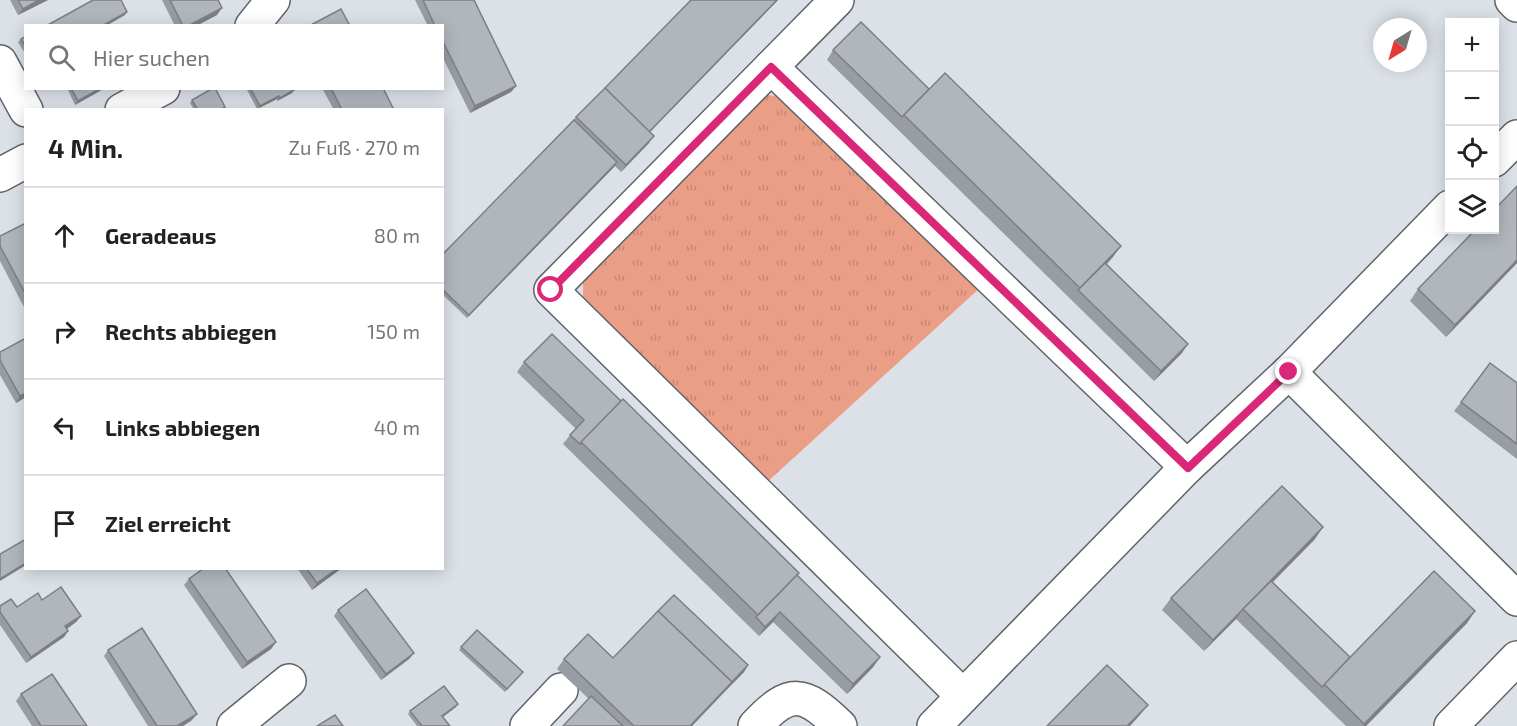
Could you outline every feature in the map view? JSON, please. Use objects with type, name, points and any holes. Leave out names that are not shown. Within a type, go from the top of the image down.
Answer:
[{"type":"street","points":[[254,24],[273,0]]},
{"type":"street","points":[[837,0],[551,290],[963,696]]},
{"type":"street","points":[[1512,0],[1517,5]]},
{"type":"street","points":[[0,62],[25,108]]},
{"type":"street","points":[[771,67],[1188,468]]},
{"type":"street","points":[[126,108],[159,90]]},
{"type":"street","points":[[1499,155],[1517,137]]},
{"type":"street","points":[[0,175],[24,161]]},
{"type":"street","points":[[934,726],[1188,468],[1289,372],[1445,211]]},
{"type":"street","points":[[1289,372],[1517,599]]},
{"type":"street","points":[[1451,726],[1517,658]]},
{"type":"street","points":[[234,726],[289,681]]},
{"type":"street","points":[[527,726],[561,690]]},
{"type":"street","points":[[755,726],[771,708],[786,698],[804,698],[819,706],[840,726]]},
{"type":"green space","points":[[761,96],[784,97],[981,287],[765,484],[583,303],[583,277]]},
{"type":"building","points":[[18,0],[39,0],[23,9]]},
{"type":"building","points":[[93,0],[121,0],[127,12],[106,24],[50,24]]},
{"type":"building","points":[[170,0],[218,0],[222,8],[192,24],[182,24]]},
{"type":"building","points":[[423,0],[474,0],[516,86],[475,106],[444,44],[444,24],[434,24]]},
{"type":"building","points":[[691,0],[777,0],[649,132],[605,88]]},
{"type":"building","points":[[341,9],[349,24],[313,24]]},
{"type":"building","points":[[861,22],[929,89],[902,117],[833,50]]},
{"type":"building","points":[[945,73],[1121,246],[1080,288],[904,115]]},
{"type":"building","points":[[605,88],[654,136],[626,165],[576,117]]},
{"type":"building","points":[[72,90],[97,90],[78,101]]},
{"type":"building","points":[[210,90],[216,90],[225,107],[197,108],[192,100]]},
{"type":"building","points":[[251,90],[294,90],[280,98],[279,96],[260,106]]},
{"type":"building","points":[[332,90],[384,90],[393,108],[341,108]]},
{"type":"building","points":[[574,120],[617,162],[469,315],[444,291],[444,253]]},
{"type":"building","points":[[1517,186],[1517,260],[1455,325],[1418,289],[1471,234],[1499,234],[1499,205]]},
{"type":"building","points":[[24,224],[24,291],[0,246],[0,236]]},
{"type":"building","points":[[1105,263],[1188,344],[1161,371],[1078,290]]},
{"type":"building","points":[[552,334],[621,401],[580,444],[570,435],[584,420],[524,362]]},
{"type":"building","points":[[24,339],[24,394],[20,396],[0,360],[0,352]]},
{"type":"building","points":[[1490,363],[1517,383],[1517,444],[1461,402]]},
{"type":"building","points":[[623,399],[799,573],[758,615],[581,442]]},
{"type":"building","points":[[1282,486],[1323,527],[1213,640],[1171,598]]},
{"type":"building","points":[[24,540],[24,564],[0,579],[0,554]]},
{"type":"building","points":[[201,570],[226,570],[276,642],[247,662],[189,579]]},
{"type":"building","points":[[307,570],[335,570],[317,583]]},
{"type":"building","points":[[1434,571],[1475,611],[1364,724],[1324,684]]},
{"type":"building","points":[[797,575],[880,657],[853,684],[780,612],[765,627],[756,617]]},
{"type":"building","points":[[1271,581],[1350,657],[1322,687],[1243,609]]},
{"type":"building","points":[[61,587],[81,616],[65,626],[68,631],[31,657],[0,612],[0,606],[11,599],[17,607],[38,593],[42,600]]},
{"type":"building","points":[[366,589],[414,653],[386,674],[338,610]]},
{"type":"building","points":[[674,595],[748,665],[732,682],[658,611]]},
{"type":"building","points":[[658,611],[732,682],[690,726],[634,726],[564,659],[588,634],[613,658]]},
{"type":"building","points":[[142,628],[197,714],[177,726],[157,726],[108,650]]},
{"type":"building","points":[[477,630],[523,672],[507,689],[461,647]]},
{"type":"building","points":[[1107,665],[1148,705],[1127,726],[1047,726]]},
{"type":"building","points":[[52,674],[87,726],[41,726],[21,694]]},
{"type":"building","points":[[444,686],[458,704],[442,716],[450,726],[422,726],[410,711]]},
{"type":"building","points":[[591,696],[623,726],[563,726]]},
{"type":"building","points":[[335,715],[343,726],[317,726]]},
{"type":"route","points":[[551,290],[771,67],[1188,468],[1289,372]]}]
